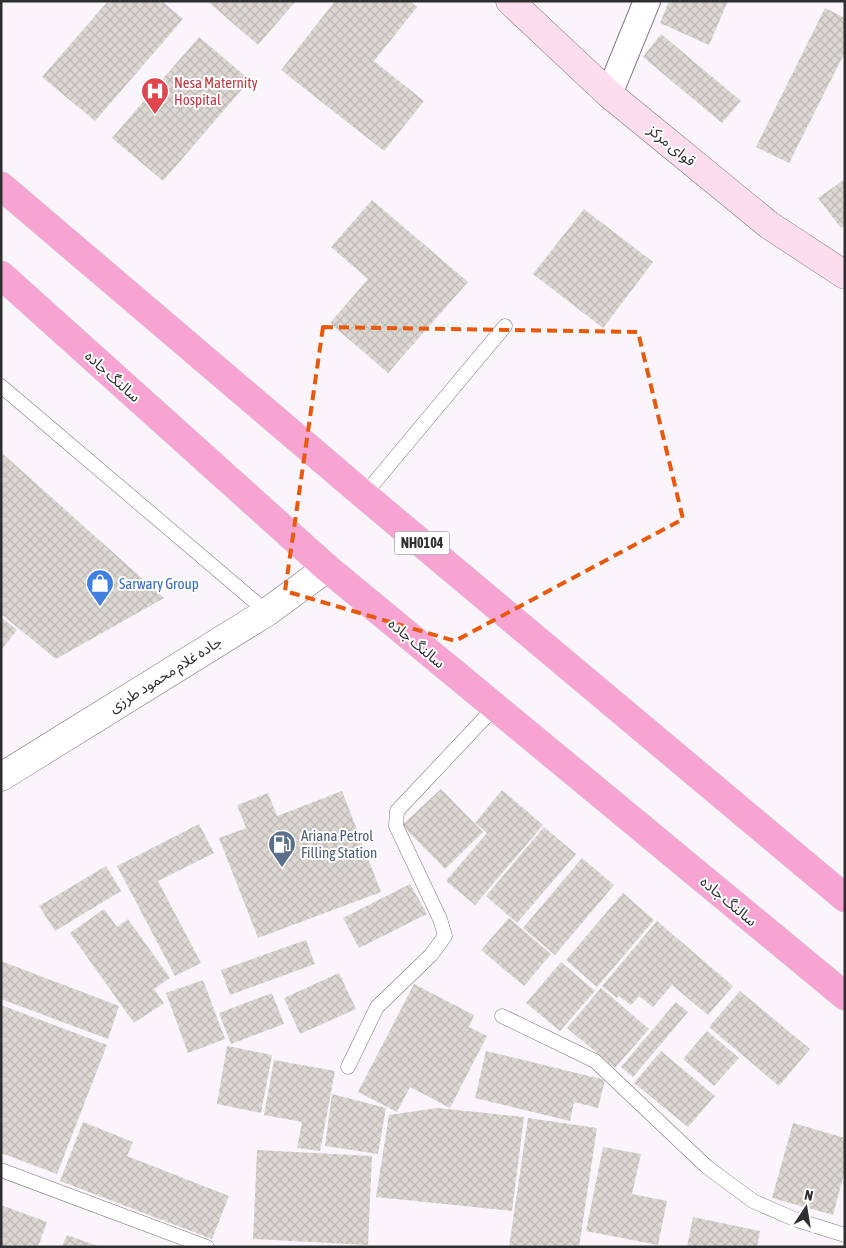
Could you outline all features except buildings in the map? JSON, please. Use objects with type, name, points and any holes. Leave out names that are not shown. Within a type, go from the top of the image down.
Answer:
[{"type":"highway","name":"NH0104","points":[[1,186],[845,898]]},
{"type":"highway","name":"سالنگ جاده","points":[[1,275],[327,568],[845,996]]},
{"type":"main road","name":"قوای مرکز","points":[[510,1],[609,94],[769,225],[845,275]]},
{"type":"street","points":[[609,94],[647,1]]},
{"type":"street","name":"جاده غلام‌ محمود طرزی","points":[[1,776],[267,612],[327,568]]},
{"type":"lane","points":[[364,494],[505,326]]},
{"type":"lane","points":[[1,386],[267,612]]},
{"type":"lane","points":[[348,1067],[377,1007],[431,955],[445,936],[440,919],[396,826],[397,811],[495,707]]},
{"type":"lane","points":[[502,1016],[595,1061],[707,1167],[753,1200],[794,1219],[845,1235]]},
{"type":"lane","points":[[1,1170],[207,1247]]},
{"type":"highlighted area","points":[[323,327],[638,332],[683,519],[455,641],[285,591]]},
{"type":"place","name":"Nesa Maternity Hospital","points":[[155,115]]},
{"type":"place","name":"Sarwary Group","points":[[100,607]]},
{"type":"place","name":"Ariana Petrol Filling Station","points":[[282,868]]}]
